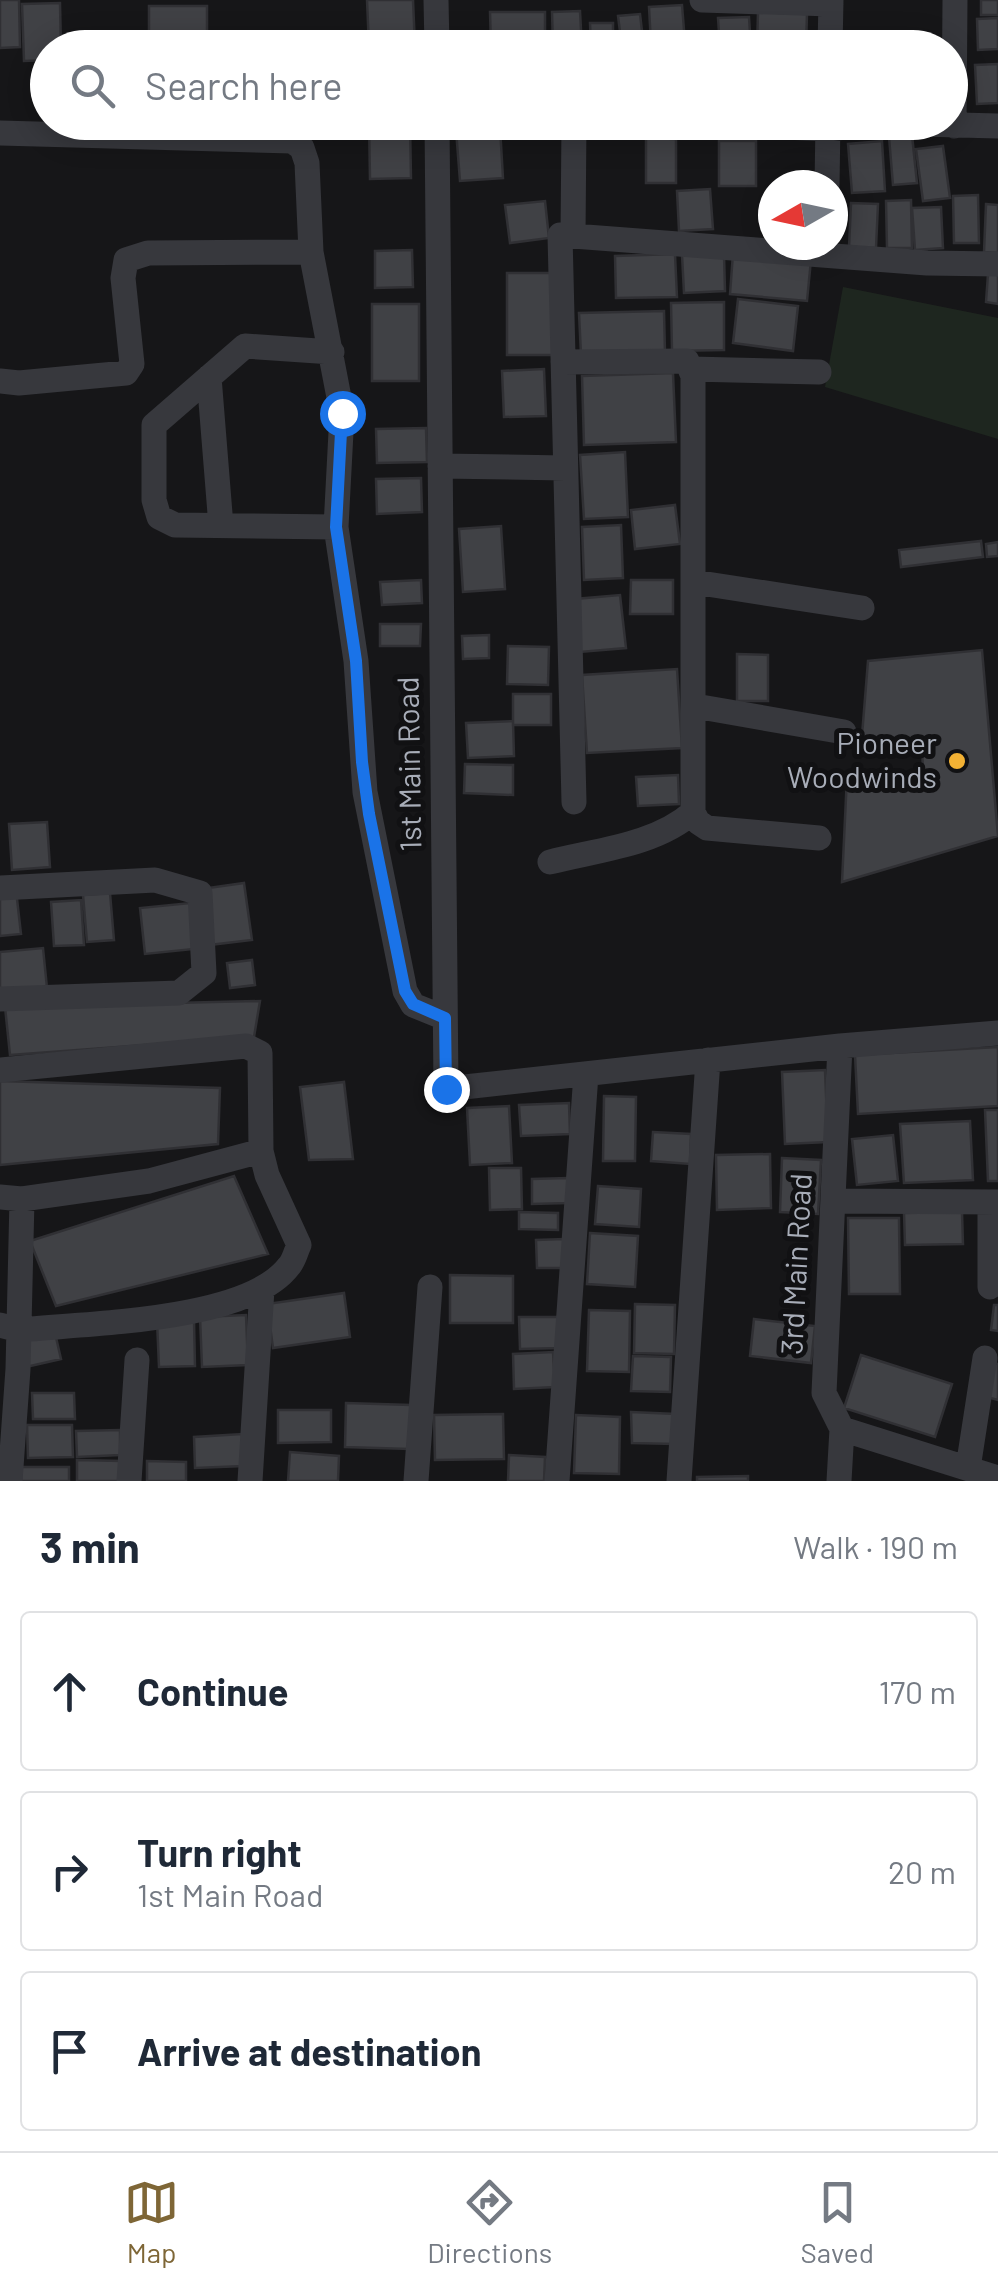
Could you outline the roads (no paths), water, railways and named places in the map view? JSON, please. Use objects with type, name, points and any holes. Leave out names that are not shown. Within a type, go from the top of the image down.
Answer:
[{"type":"street","points":[[436,0],[437,30]]},
{"type":"street","points":[[702,0],[831,2],[830,30]]},
{"type":"street","points":[[956,0],[956,30]]},
{"type":"street","points":[[968,126],[998,126]]},
{"type":"street","points":[[0,133],[30,134]]},
{"type":"street","points":[[256,140],[292,141],[302,148],[308,162],[311,252],[342,413],[336,527],[356,661],[366,792],[405,991],[413,1004],[445,1018]]},
{"type":"street","name":"1st Main Road","points":[[437,140],[446,1089],[840,1046],[998,1033]]},
{"type":"street","points":[[573,236],[574,140]]},
{"type":"street","points":[[827,170],[828,140]]},
{"type":"street","points":[[574,802],[560,235],[758,247]]},
{"type":"street","points":[[0,381],[20,383],[126,373],[132,364],[123,278],[126,260],[148,252],[311,252]]},
{"type":"street","points":[[848,254],[927,264],[998,264]]},
{"type":"street","points":[[332,352],[244,346],[154,425],[154,500],[159,517],[175,525],[336,527]]},
{"type":"street","points":[[562,362],[681,359],[692,369],[693,812],[707,828],[818,838]]},
{"type":"street","points":[[692,369],[819,372]]},
{"type":"street","points":[[209,377],[221,526]]},
{"type":"street","points":[[440,466],[565,468]]},
{"type":"street","points":[[694,582],[862,608]]},
{"type":"street","points":[[694,706],[844,732]]},
{"type":"street","points":[[550,862],[651,836],[676,826],[693,812]]},
{"type":"street","points":[[0,888],[155,880],[200,893],[204,973],[179,994],[0,999]]},
{"type":"street","points":[[0,1070],[246,1046],[260,1053],[261,1151],[299,1245],[289,1266],[262,1288],[222,1306],[153,1317],[9,1327]]},
{"type":"street","name":"3rd Main Road","points":[[839,1481],[842,1429],[824,1392],[840,1046]]},
{"type":"street","points":[[679,1481],[708,1060]]},
{"type":"street","points":[[557,1481],[586,1074]]},
{"type":"street","points":[[10,1481],[18,1380],[9,1327],[11,1198],[150,1181],[261,1151]]},
{"type":"street","points":[[833,1200],[994,1202],[990,1288]]},
{"type":"street","points":[[416,1481],[430,1287]]},
{"type":"street","points":[[250,1481],[262,1288]]},
{"type":"street","points":[[968,1468],[985,1358]]},
{"type":"street","points":[[128,1481],[137,1360]]},
{"type":"street","points":[[842,1429],[998,1478]]},
{"type":"place","name":"Pioneer Woodwinds","points":[[957,761]]}]
